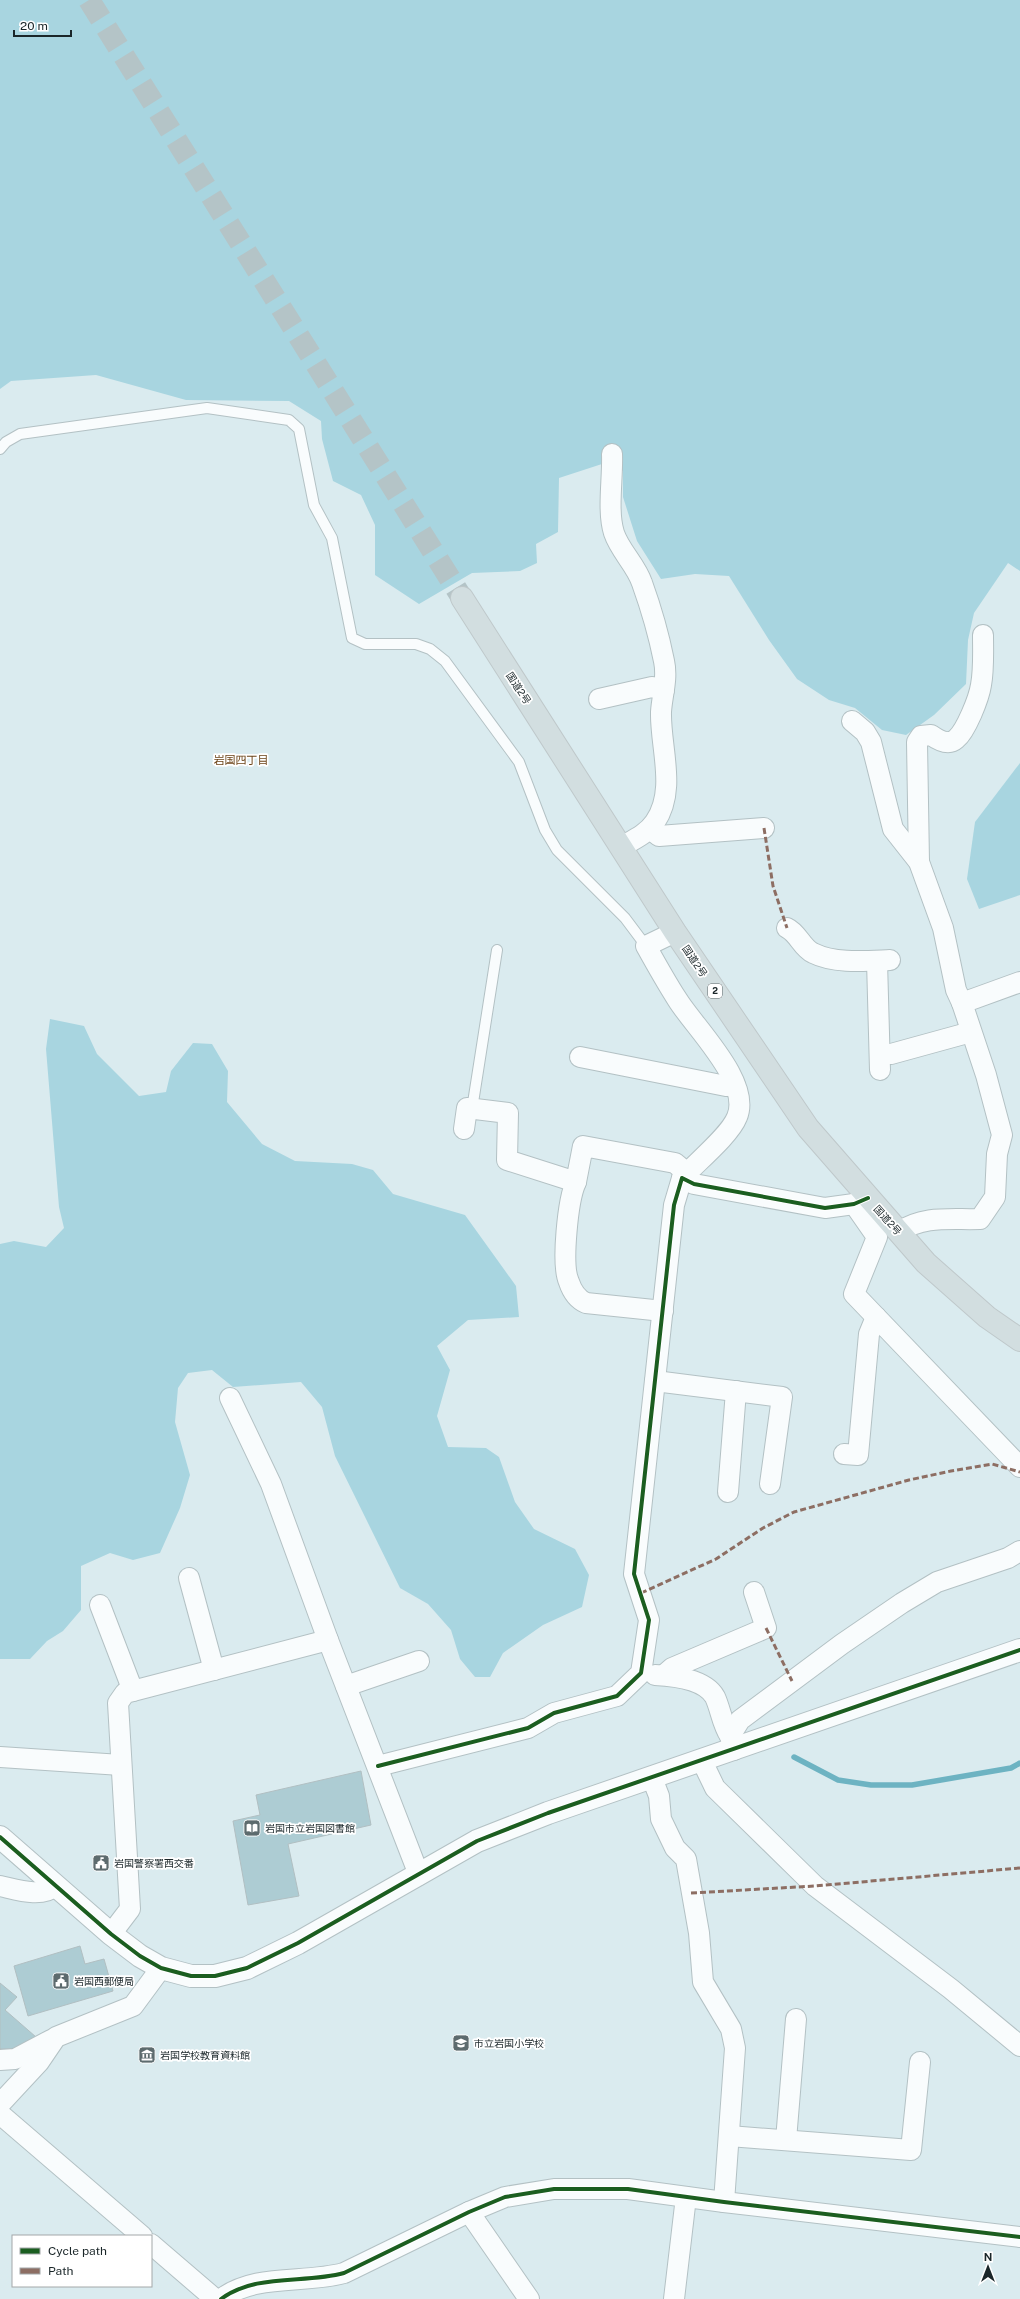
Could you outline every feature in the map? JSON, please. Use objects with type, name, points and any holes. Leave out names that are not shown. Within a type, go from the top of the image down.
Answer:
[{"type":"highway","name":"国道2号","points":[[462,598],[675,932],[808,1128],[861,1201],[899,1232],[926,1263],[982,1312],[1020,1340]]},
{"type":"street","points":[[612,454],[611,519],[614,534],[636,568],[642,583],[665,662],[666,677],[662,723],[667,779],[662,808],[656,821],[650,829],[621,847]]},
{"type":"street","points":[[919,862],[917,742],[921,736],[931,735],[939,741],[948,742],[956,739],[971,715],[981,687],[982,635]]},
{"type":"street","points":[[599,699],[652,688],[664,690]]},
{"type":"street","points":[[852,721],[865,732],[871,742],[893,829],[919,862],[943,928],[956,990],[962,1003],[986,1075],[1002,1134],[997,1154],[994,1197],[980,1219],[922,1220],[911,1224],[899,1232]]},
{"type":"street","points":[[650,829],[659,836],[764,828]]},
{"type":"street","points":[[787,928],[794,931],[812,953],[838,960],[883,961],[880,1062],[891,1054],[971,1032]]},
{"type":"street","points":[[378,1766],[528,1728],[554,1713],[617,1696],[641,1673],[649,1620],[634,1574],[674,1205],[685,1176],[729,1130],[737,1117],[740,1103],[735,1085],[726,1066],[677,1000],[646,946],[675,932]]},
{"type":"street","points":[[962,1003],[1020,982]]},
{"type":"street","points":[[580,1057],[726,1086],[735,1085]]},
{"type":"street","points":[[464,1129],[467,1108],[508,1113],[507,1160],[576,1182]]},
{"type":"street","points":[[663,1312],[586,1303],[578,1299],[568,1281],[566,1242],[570,1194],[576,1182],[583,1146],[675,1163],[685,1176],[694,1184],[825,1208],[861,1201],[877,1237],[854,1294],[1020,1467]]},
{"type":"street","points":[[844,1454],[858,1455],[869,1334],[876,1317]]},
{"type":"street","points":[[655,1381],[782,1397],[770,1484]]},
{"type":"street","points":[[728,1492],[736,1391]]},
{"type":"street","points":[[230,1398],[271,1484],[328,1640],[419,1875]]},
{"type":"street","points":[[732,1743],[740,1720],[842,1644],[902,1603],[937,1582],[1008,1558],[1020,1551]]},
{"type":"street","points":[[188,1578],[214,1670]]},
{"type":"street","points":[[664,1675],[672,1668],[766,1628],[754,1592]]},
{"type":"street","points":[[100,1605],[133,1691]]},
{"type":"street","points":[[111,1934],[130,1909],[118,1703],[125,1693],[328,1640]]},
{"type":"street","points":[[0,1837],[111,1934],[140,1956],[161,1968],[191,1976],[215,1976],[247,1968],[298,1943],[477,1841],[548,1813],[702,1761],[732,1743],[1020,1650]]},
{"type":"street","points":[[346,1686],[419,1661]]},
{"type":"street","points":[[641,1673],[664,1675],[694,1682],[708,1689],[715,1697],[732,1743]]},
{"type":"street","points":[[0,1757],[121,1765]]},
{"type":"street","points":[[702,1761],[715,1788],[815,1886],[951,1989],[1020,2046]]},
{"type":"street","points":[[652,1778],[659,1796],[661,1819],[675,1848],[686,1860],[699,1933],[703,1982],[731,2029],[735,2048],[724,2202]]},
{"type":"street","points":[[0,1886],[33,1893],[51,1890],[56,1886]]},
{"type":"street","points":[[0,2060],[15,2059],[56,2037],[134,2006],[161,1968]]},
{"type":"street","points":[[786,2140],[796,2020]]},
{"type":"street","points":[[56,2037],[1,2114],[141,2235]]},
{"type":"street","points":[[728,2136],[911,2150],[920,2062]]},
{"type":"street","points":[[221,2299],[230,2293],[267,2281],[326,2278],[344,2273],[469,2212],[505,2197],[554,2189],[628,2189],[724,2202],[1020,2237]]},
{"type":"street","points":[[674,2299],[686,2197]]},
{"type":"street","points":[[469,2212],[528,2299]]},
{"type":"street","points":[[152,2245],[215,2299]]},
{"type":"lane","points":[[0,449],[6,442],[20,434],[207,408],[289,420],[299,429],[314,505],[332,538],[352,638],[365,644],[416,644],[430,649],[445,661],[519,762],[545,830],[557,850],[625,918],[646,946]]},
{"type":"lane","points":[[472,1109],[497,950]]},
{"type":"shaded area","points":[[0,0],[1020,0],[1020,571],[1008,563],[974,613],[968,640],[966,684],[934,715],[906,735],[882,730],[855,708],[829,700],[797,679],[769,640],[729,576],[695,574],[661,579],[637,541],[623,497],[623,471],[605,463],[559,478],[558,532],[536,544],[537,563],[520,571],[472,573],[419,604],[375,575],[375,525],[361,495],[333,481],[322,439],[321,421],[289,401],[186,400],[96,375],[11,381],[0,389]]},
{"type":"shaded area","points":[[1020,763],[1020,895],[979,909],[967,879],[975,822]]},
{"type":"shaded area","points":[[50,1019],[84,1026],[97,1054],[139,1096],[166,1092],[171,1071],[193,1043],[212,1044],[228,1071],[227,1102],[262,1144],[295,1161],[352,1164],[373,1170],[393,1194],[465,1215],[516,1286],[519,1317],[468,1320],[437,1346],[450,1370],[437,1416],[448,1447],[486,1448],[499,1457],[515,1502],[534,1529],[575,1549],[589,1575],[582,1607],[543,1625],[503,1653],[490,1677],[475,1677],[460,1659],[451,1630],[428,1604],[400,1588],[335,1456],[322,1407],[301,1382],[233,1387],[212,1370],[188,1373],[178,1388],[175,1422],[190,1475],[180,1508],[160,1553],[133,1560],[110,1553],[81,1566],[81,1610],[63,1631],[47,1641],[30,1659],[0,1659],[0,1244],[14,1241],[46,1247],[64,1228],[59,1207],[46,1049]]},
{"type":"building","points":[[361,1771],[371,1825],[288,1844],[299,1896],[248,1905],[233,1821],[260,1815],[256,1795]]},
{"type":"building","points":[[80,1946],[85,1964],[104,1959],[113,1991],[28,2016],[14,1966]]},
{"type":"building","points":[[0,1983],[17,1997],[5,2010],[36,2037],[26,2049],[0,2049]]},
{"type":"waterway","points":[[794,1757],[838,1780],[871,1785],[912,1785],[1011,1768],[1020,1763]]},
{"type":"tunnel","points":[[89,0],[462,598]]},
{"type":"marked path","points":[[764,828],[773,886],[787,928]]},
{"type":"marked path","points":[[641,1593],[716,1559],[763,1528],[794,1512],[909,1480],[951,1471],[992,1464],[1020,1472]]},
{"type":"marked path","points":[[766,1628],[792,1681]]},
{"type":"marked path","points":[[691,1893],[815,1886],[1020,1868]]},
{"type":"cycle path","points":[[378,1766],[528,1728],[554,1713],[617,1696],[641,1673],[649,1620],[634,1574],[674,1205],[682,1178],[694,1184],[825,1208],[854,1204],[868,1198]]},
{"type":"cycle path","points":[[0,1837],[111,1934],[140,1956],[161,1968],[191,1976],[215,1976],[247,1968],[298,1943],[477,1841],[548,1813],[1020,1650]]},
{"type":"cycle path","points":[[221,2299],[235,2291],[265,2282],[313,2278],[344,2273],[469,2212],[505,2197],[554,2189],[628,2189],[724,2202],[1020,2237]]},
{"type":"place","name":"岩国市立岩国図書館","points":[[252,1828]]},
{"type":"place","name":"岩国警察署西交番","points":[[101,1863]]},
{"type":"place","name":"岩国西郵便局","points":[[61,1981]]},
{"type":"place","name":"市立岩国小学校","points":[[461,2043]]},
{"type":"place","name":"岩国学校教育資料館","points":[[147,2055]]},
{"type":"district","name":"岩国四丁目","points":[[241,760]]}]
